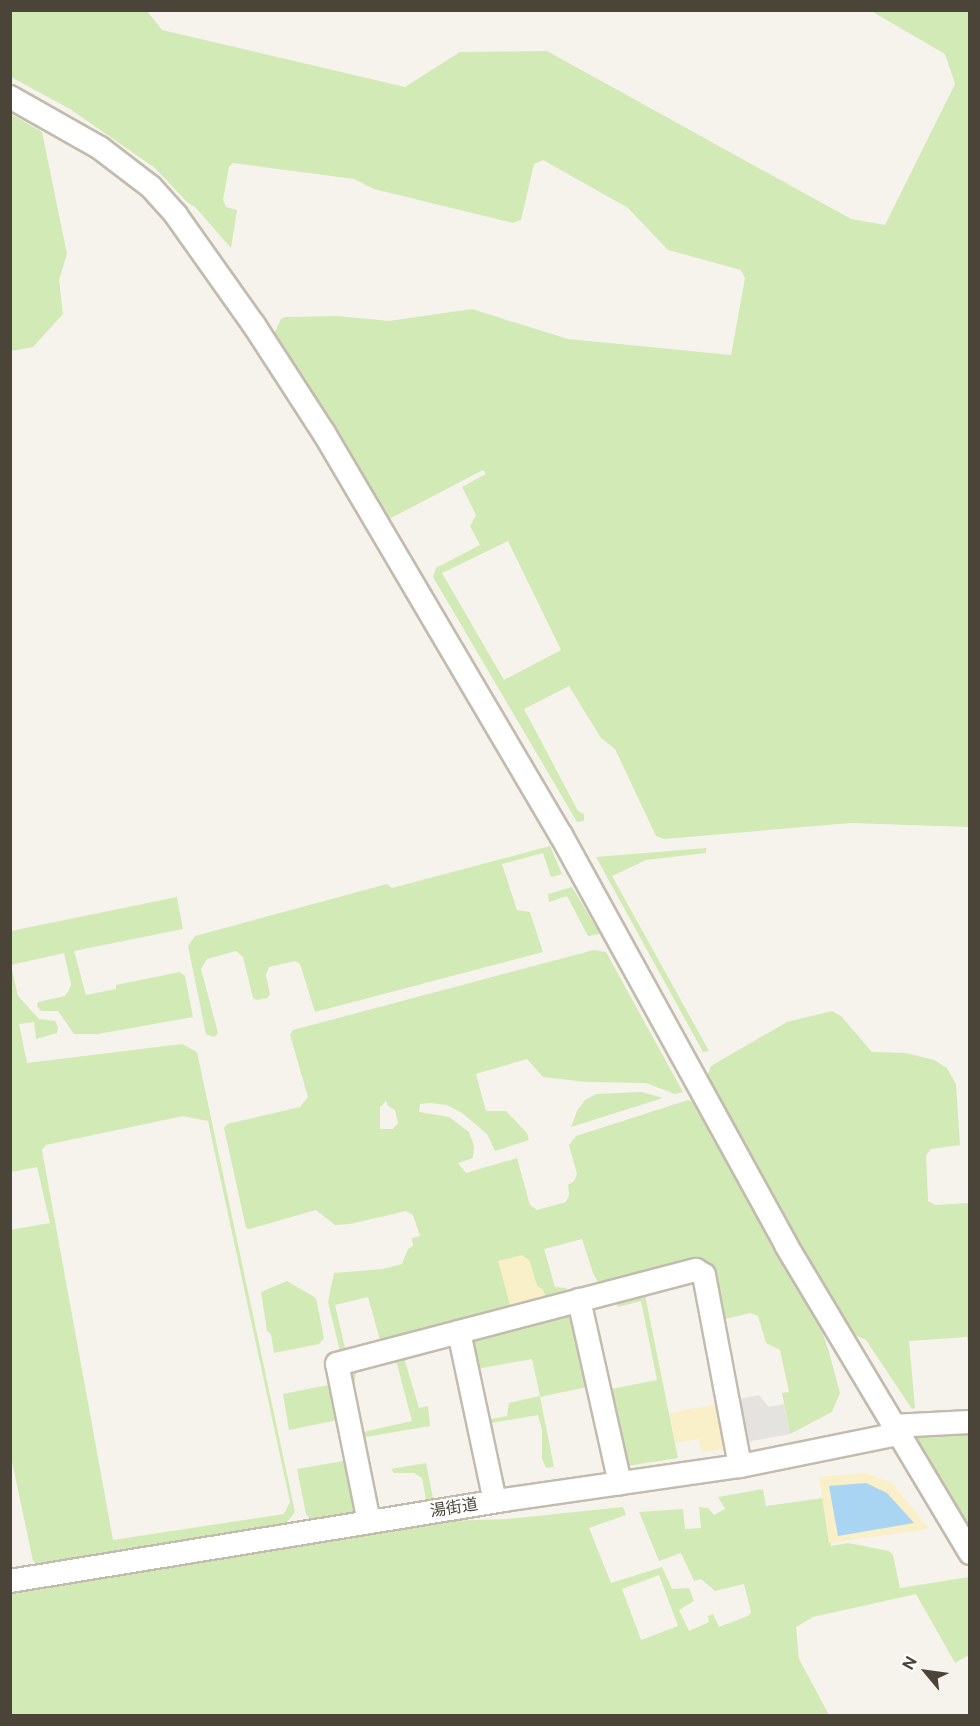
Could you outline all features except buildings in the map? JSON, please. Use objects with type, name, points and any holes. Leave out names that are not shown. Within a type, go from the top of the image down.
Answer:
[{"type":"street","points":[[10,97],[100,148],[151,187],[176,215],[254,325],[324,433],[561,835],[786,1245],[969,1553]]},
{"type":"street","points":[[369,1522],[337,1364],[696,1270],[704,1275],[740,1466]]},
{"type":"street","points":[[579,1300],[620,1483]]},
{"type":"street","points":[[459,1332],[495,1501]]},
{"type":"street","name":"湯街道","points":[[10,1581],[495,1501],[740,1466],[894,1430],[969,1422]]},
{"type":"green space","points":[[11,10],[147,11],[162,30],[405,87],[460,52],[547,51],[851,219],[885,225],[955,84],[945,54],[871,11],[969,11],[969,827],[851,823],[664,839],[656,836],[615,749],[601,738],[569,686],[524,709],[578,811],[584,814],[584,821],[577,822],[433,577],[436,568],[480,545],[470,526],[476,515],[462,487],[486,474],[483,470],[391,518],[376,508],[279,349],[274,334],[281,319],[285,317],[337,316],[389,321],[472,309],[568,339],[731,355],[745,278],[741,270],[668,250],[628,208],[543,160],[534,164],[521,220],[513,223],[374,189],[354,179],[233,163],[229,167],[223,200],[226,207],[237,210],[231,248],[196,208],[187,202],[155,168],[70,109],[11,77]],"holes":[[[508,541],[561,650],[504,680],[442,573]]]},
{"type":"green space","points":[[11,114],[42,132],[67,254],[59,280],[63,314],[33,347],[11,351]]},
{"type":"green space","points":[[550,846],[562,874],[551,877],[543,853],[502,864],[517,910],[530,912],[543,952],[315,1012],[300,964],[295,961],[269,967],[266,975],[270,994],[267,998],[257,1000],[253,998],[243,957],[236,951],[207,959],[201,969],[218,1033],[214,1037],[206,1034],[188,946],[195,936],[387,884],[392,888]]},
{"type":"green space","points":[[706,848],[706,853],[646,860],[612,876],[709,1051],[703,1052],[596,857]]},
{"type":"green space","points":[[572,887],[600,934],[588,936],[567,896],[549,902],[548,894]]},
{"type":"green space","points":[[177,897],[183,929],[74,951],[86,995],[116,989],[116,985],[180,972],[185,976],[193,1017],[98,1034],[74,1034],[58,1011],[41,1011],[37,1006],[38,1002],[65,996],[69,990],[71,984],[64,953],[11,965],[11,931]]},
{"type":"green space","points":[[594,950],[606,952],[683,1092],[675,1094],[646,1083],[586,1082],[543,1077],[527,1059],[476,1074],[486,1111],[506,1111],[527,1133],[529,1140],[495,1151],[487,1134],[462,1113],[447,1105],[420,1104],[419,1112],[449,1117],[469,1132],[474,1146],[473,1158],[458,1163],[466,1173],[517,1158],[530,1205],[537,1210],[566,1202],[569,1195],[568,1185],[574,1181],[577,1174],[569,1145],[576,1136],[688,1100],[692,1102],[822,1331],[840,1393],[832,1412],[790,1434],[782,1393],[789,1392],[780,1350],[766,1343],[758,1316],[750,1313],[721,1320],[709,1272],[601,1288],[593,1273],[582,1239],[544,1249],[555,1287],[566,1288],[569,1297],[548,1302],[543,1290],[537,1286],[529,1260],[499,1261],[512,1312],[382,1347],[368,1297],[335,1305],[345,1348],[352,1351],[350,1355],[340,1351],[328,1302],[334,1273],[383,1269],[402,1264],[408,1249],[413,1246],[412,1238],[420,1236],[413,1215],[406,1211],[350,1224],[335,1225],[316,1210],[250,1229],[246,1228],[224,1128],[227,1124],[300,1107],[308,1097],[290,1035],[293,1030]],"holes":[[[386,1101],[388,1106],[395,1110],[398,1123],[393,1129],[380,1129],[380,1107]]]},
{"type":"green space","points":[[11,965],[18,996],[39,1019],[55,1021],[58,1027],[57,1033],[36,1039],[34,1022],[19,1024],[27,1063],[182,1044],[197,1052],[295,1512],[286,1523],[39,1566],[33,1561],[11,1457],[10,1230],[50,1223],[37,1167],[11,1172]],"holes":[[[183,1116],[208,1121],[290,1502],[284,1514],[113,1540],[42,1150],[46,1145]]]},
{"type":"green space","points":[[832,1011],[841,1016],[872,1052],[906,1053],[934,1060],[947,1068],[956,1084],[960,1145],[931,1149],[926,1155],[928,1201],[935,1205],[969,1203],[969,1348],[967,1337],[909,1341],[915,1408],[912,1409],[866,1340],[853,1334],[706,1079],[711,1066],[787,1022]]},
{"type":"green space","points":[[642,1092],[663,1098],[571,1127],[577,1111],[585,1100],[596,1094]]},
{"type":"green space","points":[[287,1281],[316,1298],[324,1338],[319,1344],[274,1353],[271,1334],[267,1331],[261,1292]]},
{"type":"green space","points":[[644,1290],[678,1458],[627,1466],[606,1390],[657,1380],[641,1301],[618,1307],[616,1301]]},
{"type":"green space","points":[[571,1311],[592,1386],[540,1397],[554,1467],[546,1468],[542,1459],[542,1430],[538,1415],[486,1424],[486,1420],[507,1416],[509,1403],[540,1396],[532,1359],[476,1369],[470,1344],[474,1336]]},
{"type":"green space","points":[[450,1343],[451,1347],[408,1357],[405,1361],[419,1408],[428,1406],[430,1426],[360,1438],[359,1433],[412,1421],[397,1364],[393,1362],[356,1373],[353,1391],[348,1372]]},
{"type":"green space","points":[[333,1384],[342,1419],[289,1430],[283,1394]]},
{"type":"green space","points":[[969,1430],[969,1527],[967,1529],[915,1438],[919,1433]]},
{"type":"green space","points":[[349,1460],[359,1512],[311,1521],[306,1514],[297,1469]]},
{"type":"green space","points":[[426,1463],[434,1503],[427,1505],[422,1478],[414,1473],[394,1473],[391,1469]]},
{"type":"green space","points":[[763,1489],[766,1506],[823,1498],[831,1546],[848,1543],[889,1551],[893,1555],[900,1588],[969,1577],[969,1655],[955,1663],[916,1594],[813,1617],[796,1627],[799,1659],[829,1715],[11,1716],[11,1594],[448,1521],[507,1519],[623,1507],[626,1515],[589,1528],[611,1583],[662,1567],[672,1589],[689,1588],[694,1601],[679,1610],[689,1631],[709,1622],[708,1616],[713,1614],[719,1627],[748,1616],[751,1612],[744,1584],[715,1591],[701,1579],[694,1581],[681,1553],[659,1561],[639,1512],[683,1509],[685,1529],[701,1528],[699,1507],[708,1508],[714,1515],[725,1509],[718,1497]],"holes":[[[659,1575],[678,1626],[641,1640],[622,1589]]]},
{"type":"sand","points":[[522,1255],[529,1260],[537,1286],[543,1290],[548,1302],[512,1312],[498,1261]]},
{"type":"sand","points":[[717,1404],[726,1442],[722,1449],[702,1452],[698,1439],[675,1443],[670,1413]]},
{"type":"sand","points":[[867,1473],[893,1484],[929,1529],[829,1543],[819,1477]]},
{"type":"shaded area","points":[[759,1395],[769,1407],[784,1404],[790,1434],[747,1442],[742,1437],[735,1400]]},
{"type":"water","points":[[866,1483],[887,1493],[914,1523],[838,1536],[829,1486]]}]
